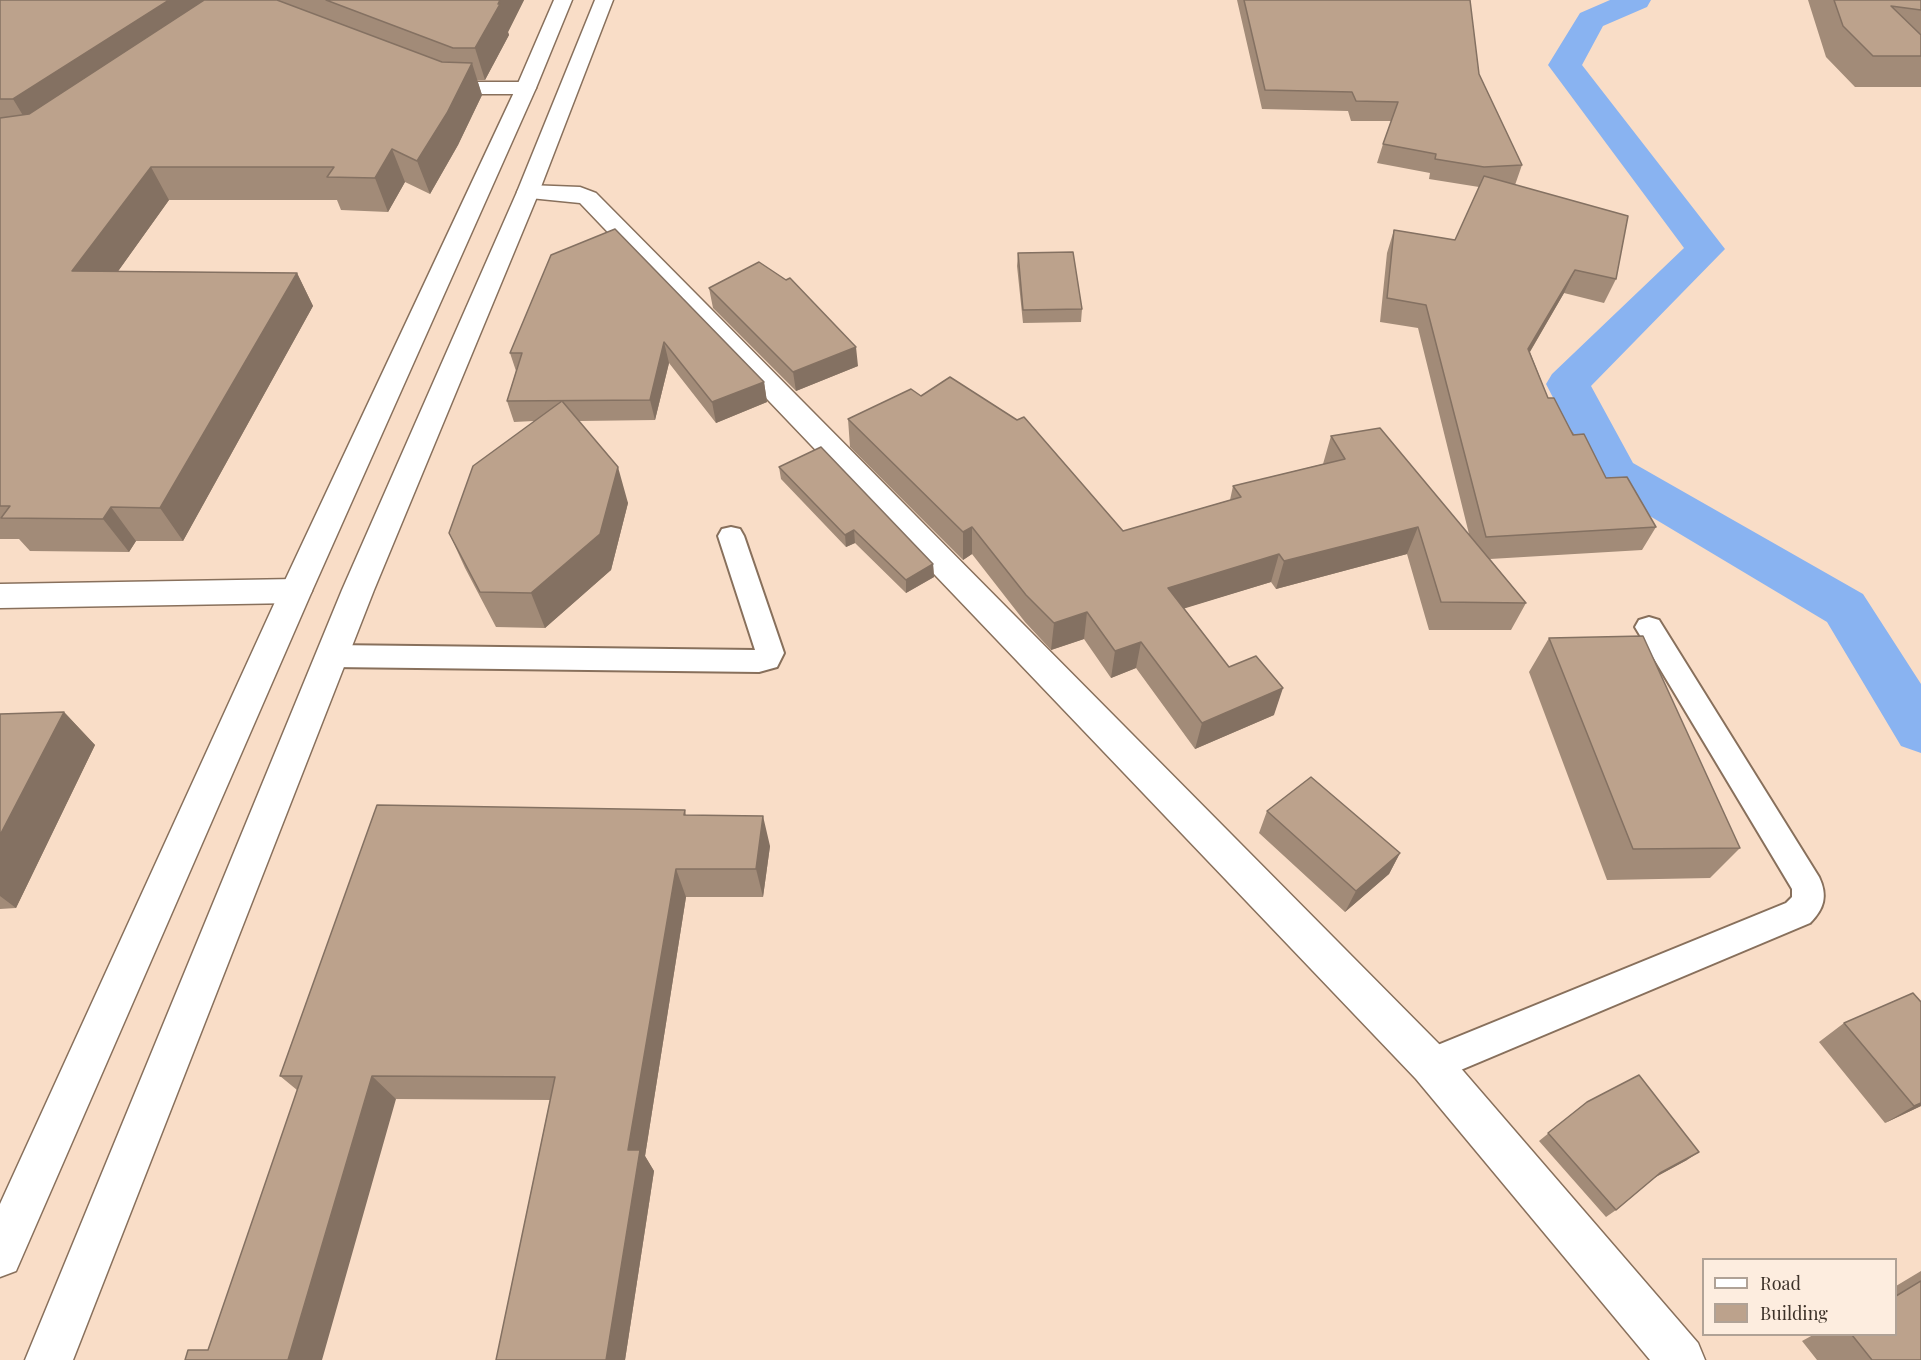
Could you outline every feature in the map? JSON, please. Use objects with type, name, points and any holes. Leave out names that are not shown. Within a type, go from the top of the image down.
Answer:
[{"type":"street","points":[[0,1255],[296,591],[526,88],[563,0]]},
{"type":"street","points":[[49,1360],[362,580],[528,192],[604,0]]},
{"type":"street","points":[[416,71],[460,88],[526,88]]},
{"type":"street","points":[[528,192],[580,194],[588,198],[1431,1065],[1681,1360]]},
{"type":"street","points":[[0,596],[296,591]]},
{"type":"lane","points":[[332,656],[759,661],[767,659],[770,653],[732,536]]},
{"type":"lane","points":[[1431,1065],[1798,913],[1808,903],[1808,887],[1649,627]]},
{"type":"building","points":[[0,0],[169,0],[13,99],[0,99]]},
{"type":"building","points":[[204,0],[277,0],[442,62],[472,63],[447,113],[417,161],[392,149],[375,178],[327,177],[334,167],[151,167],[72,271],[297,273],[160,508],[111,507],[103,519],[1,518],[10,506],[0,506],[0,118],[29,114]]},
{"type":"building","points":[[326,0],[500,0],[498,4],[500,4],[475,48],[453,48]]},
{"type":"building","points":[[1244,0],[1470,0],[1479,74],[1522,165],[1484,167],[1435,159],[1436,154],[1383,144],[1398,102],[1356,101],[1352,92],[1265,90]]},
{"type":"building","points":[[1834,0],[1921,0],[1921,10],[1891,6],[1921,35],[1921,56],[1873,56],[1843,26]]},
{"type":"building","points":[[1484,176],[1628,216],[1616,279],[1575,270],[1528,349],[1548,398],[1554,398],[1573,435],[1584,434],[1606,478],[1627,477],[1656,527],[1486,537],[1426,305],[1387,298],[1394,230],[1455,240]]},
{"type":"building","points":[[615,229],[764,382],[712,402],[664,342],[650,400],[507,401],[522,353],[510,353],[551,255]]},
{"type":"building","points":[[1073,252],[1082,309],[1023,310],[1018,253]]},
{"type":"building","points":[[759,262],[786,280],[790,278],[856,347],[793,372],[709,288]]},
{"type":"building","points":[[950,377],[1017,420],[1024,417],[1123,531],[1241,497],[1233,486],[1345,459],[1331,436],[1380,428],[1526,603],[1441,602],[1418,527],[1284,561],[1279,554],[1168,588],[1229,667],[1256,656],[1283,688],[1202,723],[1141,642],[1115,651],[1087,612],[1054,623],[1026,595],[972,527],[963,532],[848,419],[911,389],[921,396]]},
{"type":"building","points":[[562,401],[618,467],[600,534],[531,593],[480,592],[449,533],[473,466]]},
{"type":"building","points":[[821,447],[933,564],[906,580],[854,530],[845,535],[779,467]]},
{"type":"building","points":[[1643,636],[1740,848],[1633,849],[1549,638]]},
{"type":"building","points":[[64,712],[0,835],[0,714]]},
{"type":"building","points":[[1311,777],[1400,853],[1356,891],[1267,811]]},
{"type":"building","points":[[377,805],[685,810],[684,815],[763,816],[756,869],[676,869],[628,1150],[640,1150],[606,1360],[496,1360],[555,1077],[372,1076],[288,1360],[185,1360],[188,1350],[208,1350],[302,1076],[280,1076]]},
{"type":"building","points":[[1913,993],[1921,1002],[1921,1103],[1914,1106],[1844,1023]]},
{"type":"building","points":[[1639,1075],[1699,1152],[1660,1173],[1616,1210],[1548,1133],[1587,1102]]},
{"type":"building","points":[[1921,1281],[1921,1360],[1872,1360],[1853,1336],[1897,1336],[1897,1295]]},
{"type":"waterway","points":[[1636,0],[1591,20],[1565,65],[1705,249],[1568,384],[1615,474],[1845,608],[1921,730]]}]
